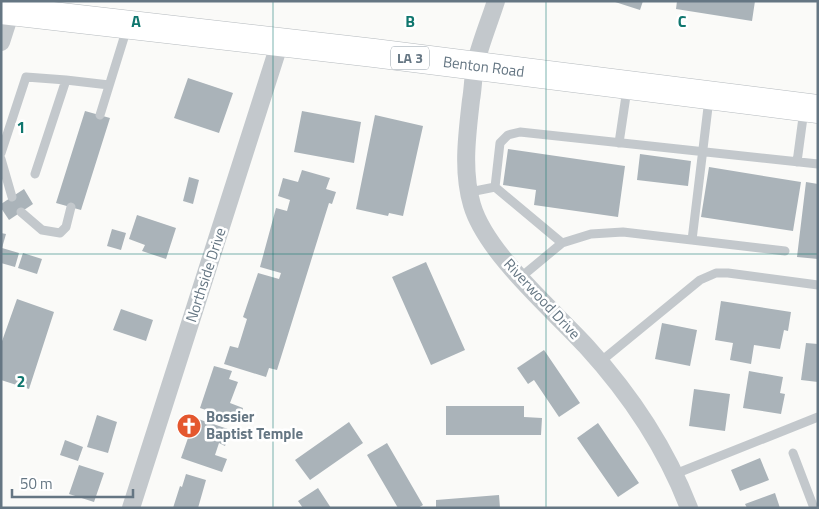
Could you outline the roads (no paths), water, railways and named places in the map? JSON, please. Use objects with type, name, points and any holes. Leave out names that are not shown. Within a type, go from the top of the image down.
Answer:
[{"type":"main road","name":"Benton Road","points":[[8,7],[66,13],[128,25],[280,42],[811,109]]},
{"type":"street","name":"Riverwood Drive","points":[[496,1],[475,66],[466,146],[472,206],[479,221],[499,252],[600,362],[623,390],[676,474],[690,508]]},
{"type":"street","points":[[1,42],[8,7]]},
{"type":"street","name":"Northside Drive","points":[[132,508],[280,42]]},
{"type":"lane","points":[[100,115],[128,25]]},
{"type":"lane","points":[[1,153],[26,77],[109,85]]},
{"type":"lane","points":[[35,174],[66,80]]},
{"type":"lane","points":[[619,143],[627,86]]},
{"type":"lane","points":[[692,240],[710,96]]},
{"type":"lane","points":[[797,162],[811,109]]},
{"type":"lane","points":[[495,187],[500,143],[508,135],[520,132],[818,164]]},
{"type":"lane","points":[[1,159],[12,197]]},
{"type":"lane","points":[[470,192],[495,187]]},
{"type":"lane","points":[[495,187],[562,242]]},
{"type":"lane","points":[[21,212],[42,230],[60,233],[66,227],[70,207]]},
{"type":"lane","points":[[520,277],[562,242],[591,234],[623,232],[785,251]]},
{"type":"lane","points":[[600,362],[700,280],[716,273],[818,284]]},
{"type":"lane","points":[[676,474],[818,417]]},
{"type":"lane","points":[[793,453],[814,508]]},
{"type":"place","name":"Bossier Baptist Temple","points":[[189,426]]}]
